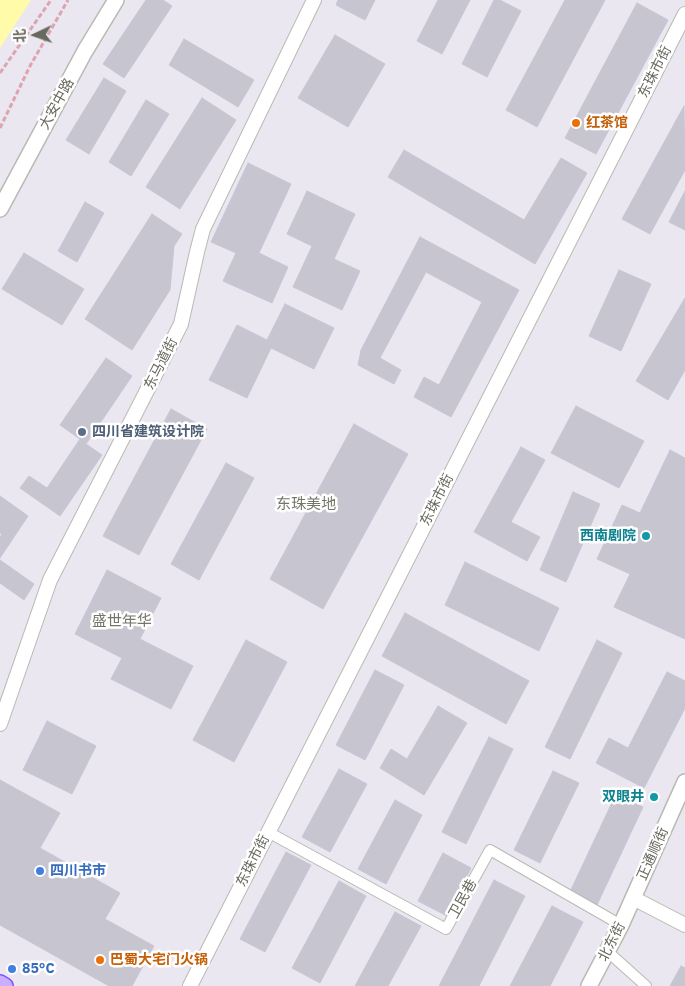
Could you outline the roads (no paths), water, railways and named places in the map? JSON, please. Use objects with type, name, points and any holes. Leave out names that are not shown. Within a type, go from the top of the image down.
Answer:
[{"type":"main road","points":[[0,983],[5,986]]},
{"type":"street","name":"大安中路","points":[[0,209],[85,51],[116,0]]},
{"type":"street","name":"东马道街","points":[[0,724],[50,580],[181,324],[196,252],[203,230],[314,0]]},
{"type":"street","name":"东珠市街","points":[[190,986],[685,14]]},
{"type":"street","name":"正通顺街","points":[[633,898],[685,782]]},
{"type":"street","name":"卫民巷","points":[[268,832],[446,929],[490,850],[621,925]]},
{"type":"street","name":"北东街","points":[[589,986],[633,898]]},
{"type":"street","points":[[633,898],[685,925]]},
{"type":"street","points":[[607,951],[646,986]]},
{"type":"place","name":"红茶馆","points":[[576,123]]},
{"type":"place","name":"四川省建筑设计院","points":[[82,432]]},
{"type":"place","name":"西南剧院","points":[[646,536]]},
{"type":"place","name":"双眼井","points":[[654,797]]},
{"type":"place","name":"四川书市","points":[[40,871]]},
{"type":"place","name":"巴蜀大宅门火锅","points":[[100,960]]},
{"type":"place","name":"85°C","points":[[12,969]]},
{"type":"district","name":"东珠美地","points":[[306,505]]},
{"type":"district","name":"盛世年华","points":[[122,622]]}]
